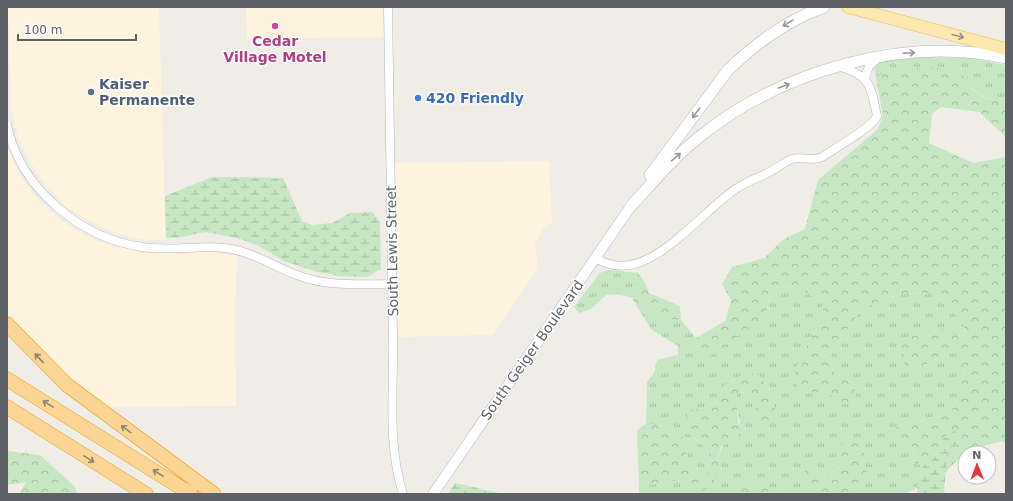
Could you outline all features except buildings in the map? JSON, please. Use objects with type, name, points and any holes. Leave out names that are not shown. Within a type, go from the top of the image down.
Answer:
[{"type":"highway","points":[[7,324],[67,385],[214,494]]},
{"type":"highway","points":[[7,379],[191,494]]},
{"type":"highway","points":[[7,407],[146,494]]},
{"type":"highway","points":[[7,411],[56,438]]},
{"type":"main road","points":[[631,206],[674,142],[728,70],[741,57],[781,27],[794,19],[824,7]]},
{"type":"main road","points":[[848,7],[1006,49]]},
{"type":"main road","points":[[631,206],[670,162],[723,119],[761,96],[779,88],[841,67],[880,57],[902,54],[932,52],[982,54],[1006,58]]},
{"type":"street","name":"South Lewis Street","points":[[388,7],[394,452],[398,479],[403,494]]},
{"type":"street","points":[[865,78],[869,66],[880,57]]},
{"type":"street","points":[[596,258],[606,264],[617,266],[628,265],[646,258],[683,235],[716,205],[744,184],[771,172],[791,159],[815,160],[850,139],[876,118],[872,95],[865,78],[852,70],[841,67]]},
{"type":"street","points":[[7,125],[10,138],[22,163],[45,196],[56,208],[96,234],[142,247],[210,247],[234,249],[252,253],[298,276],[323,283],[392,284]]},
{"type":"street","name":"South Geiger Boulevard","points":[[433,494],[631,206]]},
{"type":"shaded area","points":[[8,7],[159,7],[166,240],[147,240],[129,237],[101,227],[66,207],[37,174],[18,137],[11,108]]},
{"type":"shaded area","points":[[246,7],[382,7],[384,37],[247,39]]},
{"type":"shaded area","points":[[7,146],[18,172],[34,195],[58,218],[79,232],[99,242],[144,253],[204,251],[237,256],[235,309],[236,406],[108,407],[63,373],[7,315]]},
{"type":"shaded area","points":[[549,161],[552,222],[543,229],[535,244],[538,268],[493,335],[397,337],[395,163]]},
{"type":"green space","points":[[922,57],[973,58],[1006,65],[1006,100],[986,98],[939,68],[905,68],[883,73],[876,79],[874,68],[878,62]]},
{"type":"green space","points":[[905,68],[939,68],[968,77],[971,89],[985,98],[1006,100],[1006,137],[979,112],[941,107],[932,114],[929,143],[973,163],[1006,157],[1006,444],[1002,441],[988,445],[957,445],[957,460],[944,474],[947,455],[959,442],[955,430],[940,441],[935,457],[923,466],[915,463],[912,445],[891,434],[894,427],[951,414],[964,376],[962,354],[953,350],[916,370],[905,367],[902,346],[910,335],[941,328],[957,336],[965,335],[964,326],[950,308],[930,293],[899,294],[862,309],[830,353],[833,372],[855,385],[855,404],[840,404],[827,392],[805,393],[797,387],[795,370],[823,314],[822,303],[799,287],[778,286],[770,295],[765,317],[711,356],[696,350],[696,338],[725,321],[731,300],[722,284],[732,267],[764,258],[784,239],[805,229],[818,180],[878,129],[883,115],[876,79],[883,73]]},
{"type":"green space","points":[[212,177],[283,178],[302,221],[312,225],[332,223],[350,213],[372,212],[380,222],[381,269],[367,277],[339,276],[314,271],[284,261],[257,245],[236,238],[205,232],[177,238],[166,238],[165,196]]},
{"type":"green space","points":[[608,270],[638,273],[645,282],[638,283],[632,298],[618,294],[606,295],[591,309],[579,313],[574,307],[600,273]]},
{"type":"green space","points":[[645,282],[649,293],[680,306],[681,320],[667,319],[649,307],[639,310],[632,298],[638,283]]},
{"type":"green space","points":[[778,286],[799,287],[822,303],[823,314],[795,370],[805,393],[827,392],[840,404],[855,404],[855,385],[833,372],[830,353],[862,309],[899,294],[930,293],[950,308],[964,326],[965,335],[957,336],[941,328],[916,370],[953,350],[962,354],[964,376],[951,414],[894,427],[892,434],[912,445],[915,463],[923,466],[917,488],[905,494],[854,494],[783,494],[779,489],[744,482],[730,494],[639,494],[639,486],[678,480],[693,493],[718,470],[719,455],[721,450],[727,439],[740,423],[736,405],[737,393],[748,392],[759,400],[770,391],[760,376],[747,372],[725,385],[716,403],[688,410],[689,434],[712,453],[707,475],[695,475],[690,470],[683,437],[666,426],[646,424],[647,382],[654,373],[657,360],[678,355],[678,346],[652,330],[639,310],[649,307],[667,319],[681,320],[696,338],[696,350],[765,317],[770,295]],"holes":[[[839,449],[854,494],[807,468],[824,475],[837,469]]]},
{"type":"green space","points":[[747,372],[760,376],[770,391],[778,418],[764,428],[752,420],[759,400],[748,392],[737,393],[739,439],[721,446],[718,460],[718,470],[711,488],[693,493],[678,480],[639,486],[637,430],[646,424],[666,426],[683,437],[690,470],[695,475],[707,475],[712,453],[689,434],[687,410],[716,403],[725,385]]},
{"type":"green space","points":[[955,430],[959,442],[947,455],[944,494],[918,494],[917,488],[923,466],[935,457],[940,441]]},
{"type":"green space","points":[[850,437],[862,440],[868,480],[854,494],[807,490],[801,477],[807,468],[824,475],[837,469],[839,449]]},
{"type":"green space","points":[[7,451],[40,455],[74,486],[78,494],[19,494],[26,482],[7,485]]},
{"type":"green space","points":[[744,482],[779,489],[783,494],[730,494]]},
{"type":"green space","points":[[455,483],[504,494],[448,494]]},
{"type":"place","name":"Cedar Village Motel","points":[[275,26]]},
{"type":"place","name":"Kaiser Permanente","points":[[91,92]]},
{"type":"place","name":"420 Friendly","points":[[418,98]]}]
